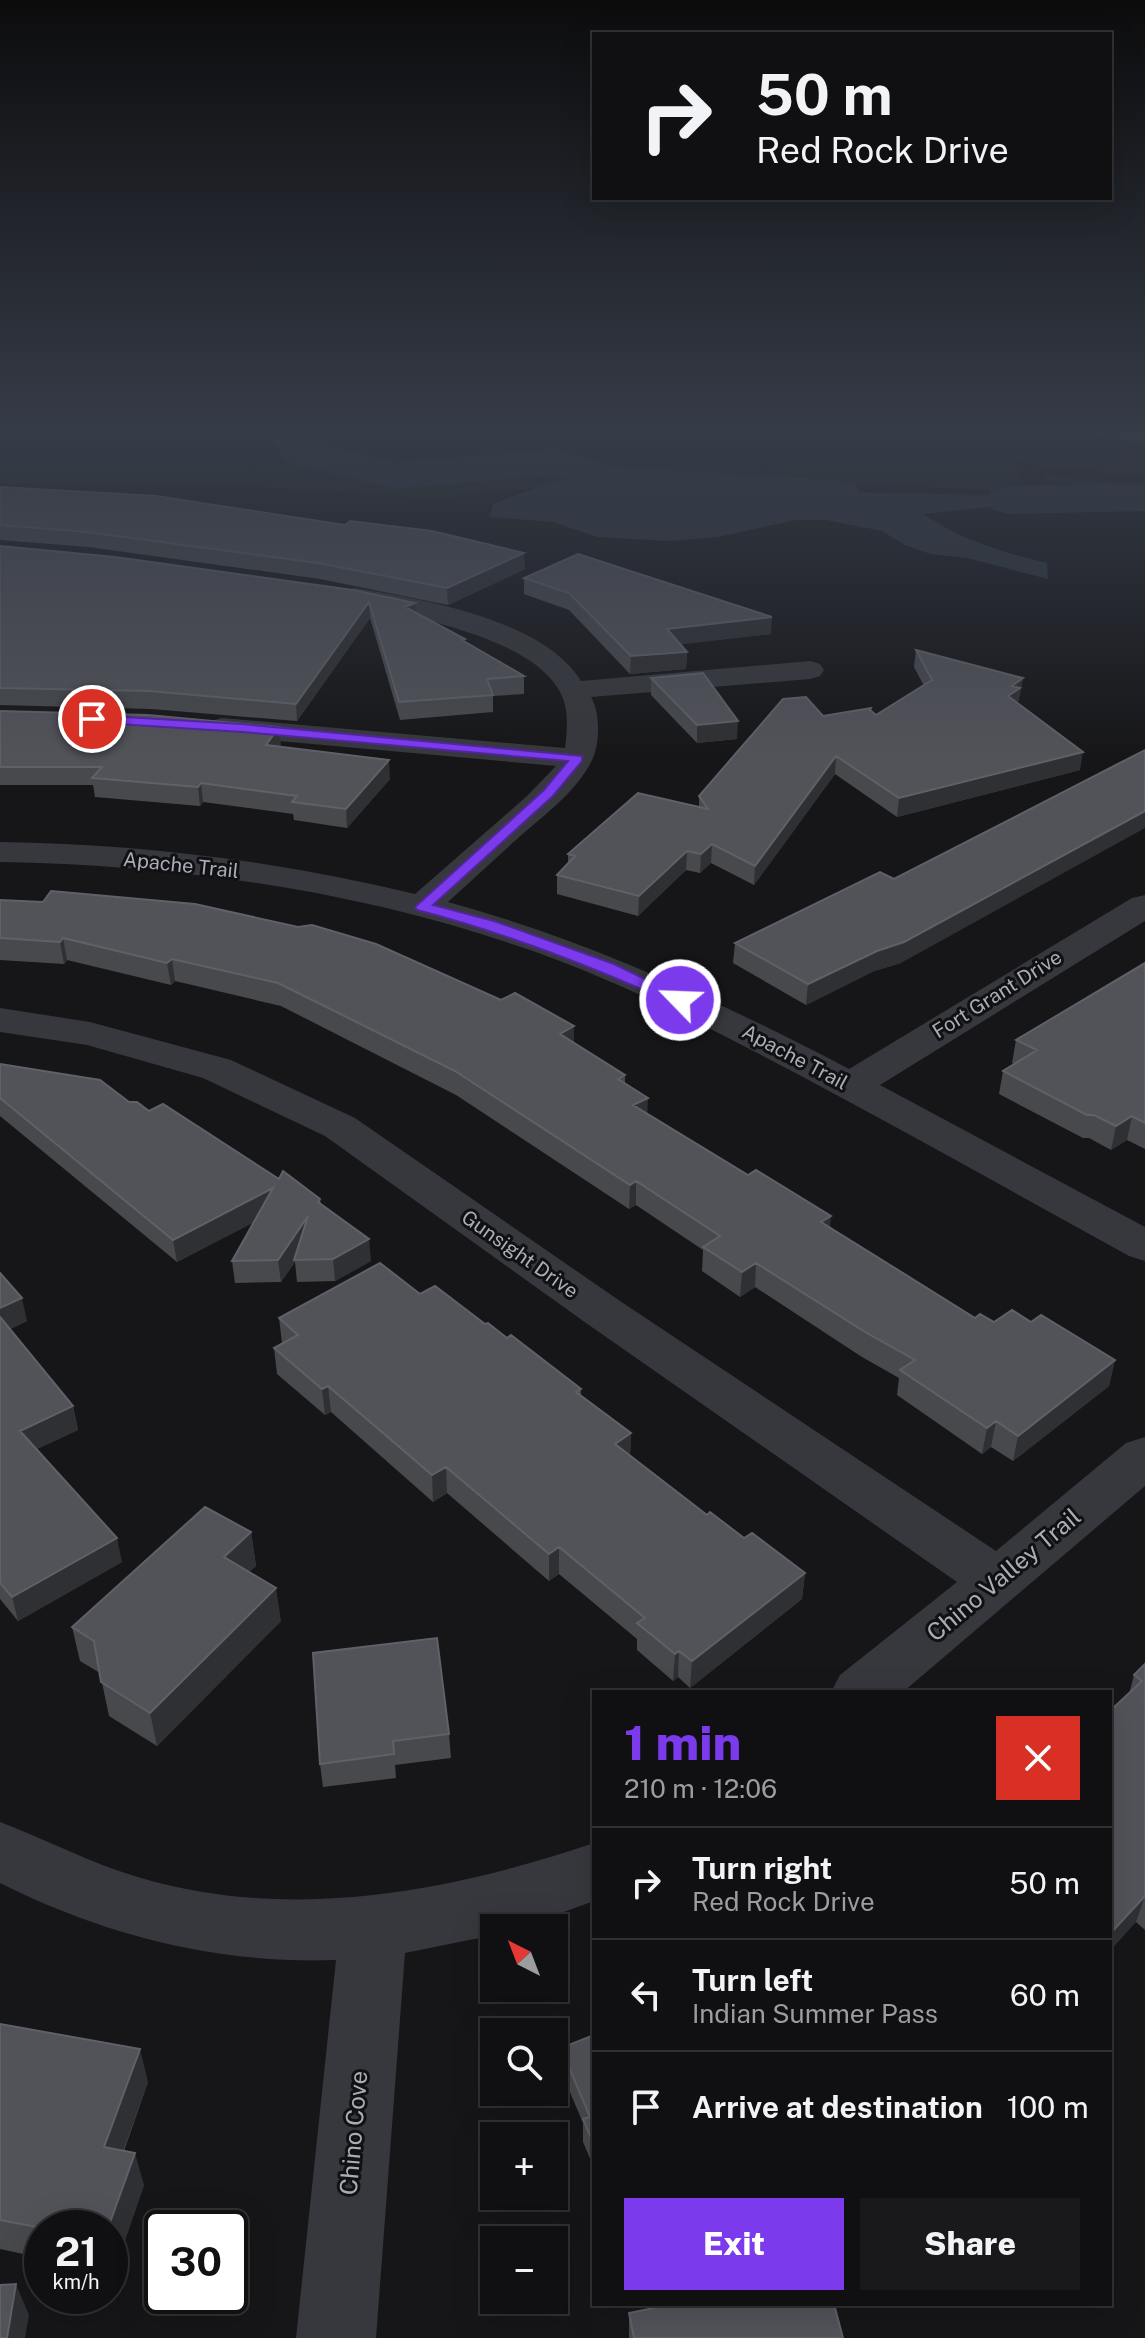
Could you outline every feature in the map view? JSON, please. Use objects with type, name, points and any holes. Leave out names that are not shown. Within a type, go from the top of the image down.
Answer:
[{"type":"street","points":[[328,592],[389,601],[473,623],[540,656],[574,690],[582,708],[584,725],[577,758],[548,793],[422,907]]},
{"type":"street","points":[[574,690],[810,670]]},
{"type":"street","points":[[197,725],[577,758]]},
{"type":"street","name":"Apache Trail","points":[[0,852],[135,859],[226,870],[337,887],[489,924],[608,968],[729,1022],[1145,1246]]},
{"type":"street","name":"Fort Grant Drive","points":[[851,1085],[1145,906]]},
{"type":"street","name":"Gunsight Drive","points":[[0,1020],[90,1034],[217,1069],[340,1127],[603,1312],[998,1581]]},
{"type":"street","name":"Chino Valley Trail","points":[[863,1690],[1145,1456]]},
{"type":"street","points":[[0,1851],[91,1895],[199,1923],[256,1931],[373,1929],[431,1920],[545,1892],[592,1873]]},
{"type":"street","name":"Chino Cove","points":[[336,2338],[373,1929]]},
{"type":"shaded area","points":[[634,539],[692,539],[668,541]]},
{"type":"shaded area","points":[[895,539],[971,539],[1047,563],[1048,579],[967,558],[931,554]]},
{"type":"building","points":[[139,539],[466,539],[524,553],[447,588],[318,563]]},
{"type":"building","points":[[0,546],[115,557],[353,590],[415,603],[405,607],[465,639],[462,640],[524,676],[487,679],[493,695],[399,702],[369,602],[296,704],[149,691],[0,688]]},
{"type":"building","points":[[578,554],[772,617],[667,629],[687,652],[631,656],[569,593],[524,578]]},
{"type":"building","points":[[916,650],[1023,678],[1012,686],[1020,688],[1008,696],[1083,752],[899,798],[836,756],[755,866],[712,844],[701,854],[687,851],[639,896],[557,875],[575,856],[568,854],[638,793],[708,809],[699,796],[783,699],[806,697],[823,716],[871,708],[876,715],[932,680]]},
{"type":"building","points":[[703,673],[738,721],[697,725],[651,678]]},
{"type":"building","points":[[0,711],[148,715],[279,727],[266,745],[389,760],[346,809],[292,802],[297,796],[201,783],[198,787],[92,778],[102,767],[0,767]]},
{"type":"building","points":[[1145,750],[1145,811],[904,942],[877,951],[808,984],[735,943],[880,872],[894,879]]},
{"type":"building","points":[[51,891],[195,904],[298,927],[312,925],[376,944],[501,1000],[515,993],[574,1026],[560,1034],[625,1075],[618,1079],[648,1098],[633,1105],[748,1175],[756,1170],[831,1216],[821,1222],[975,1318],[980,1314],[994,1322],[1012,1310],[1031,1322],[1041,1315],[1115,1360],[1018,1436],[996,1421],[987,1428],[900,1370],[915,1360],[756,1263],[742,1272],[703,1247],[720,1236],[636,1181],[630,1185],[455,1071],[278,983],[172,959],[167,963],[63,938],[60,942],[0,938],[0,900],[43,902]]},
{"type":"building","points":[[1145,963],[1145,1123],[1132,1116],[1116,1126],[1094,1115],[1087,1115],[1003,1071],[1037,1050],[1016,1040]]},
{"type":"building","points":[[0,1064],[100,1080],[129,1102],[137,1102],[149,1111],[163,1104],[279,1179],[283,1171],[320,1199],[318,1202],[369,1239],[333,1259],[294,1260],[308,1216],[278,1260],[232,1261],[273,1188],[173,1240],[0,1098]]},
{"type":"building","points":[[380,1263],[420,1294],[435,1286],[485,1324],[488,1323],[507,1338],[511,1335],[581,1389],[576,1392],[631,1433],[615,1444],[707,1515],[710,1512],[744,1538],[752,1533],[805,1573],[692,1661],[679,1651],[675,1654],[637,1623],[645,1618],[559,1547],[549,1554],[446,1467],[432,1475],[328,1386],[322,1389],[274,1348],[298,1335],[279,1318]]},
{"type":"building","points":[[0,1273],[22,1298],[0,1308]]},
{"type":"building","points":[[0,1317],[73,1406],[20,1431],[117,1538],[12,1597],[0,1583]]},
{"type":"building","points":[[205,1507],[251,1532],[224,1557],[276,1588],[150,1713],[101,1682],[94,1641],[72,1627]]},
{"type":"building","points":[[437,1638],[449,1734],[393,1741],[394,1754],[320,1764],[313,1653]]},
{"type":"building","points":[[1145,1664],[1145,1896],[1112,1932],[1112,1709],[1142,1681],[1134,1675]]},
{"type":"building","points":[[0,2024],[140,2049],[104,2147],[135,2153],[114,2210],[24,2210],[24,2225],[0,2220]]},
{"type":"building","points":[[592,2036],[592,2140],[583,2119],[590,2117],[568,2065],[568,2045]]},
{"type":"building","points":[[16,2284],[7,2338],[0,2338],[0,2285]]},
{"type":"building","points":[[663,2306],[835,2306],[843,2338],[634,2338],[629,2313]]},
{"type":"route","points":[[92,719],[242,728],[577,758],[548,793],[422,907],[489,924],[608,968],[680,1000]]}]
